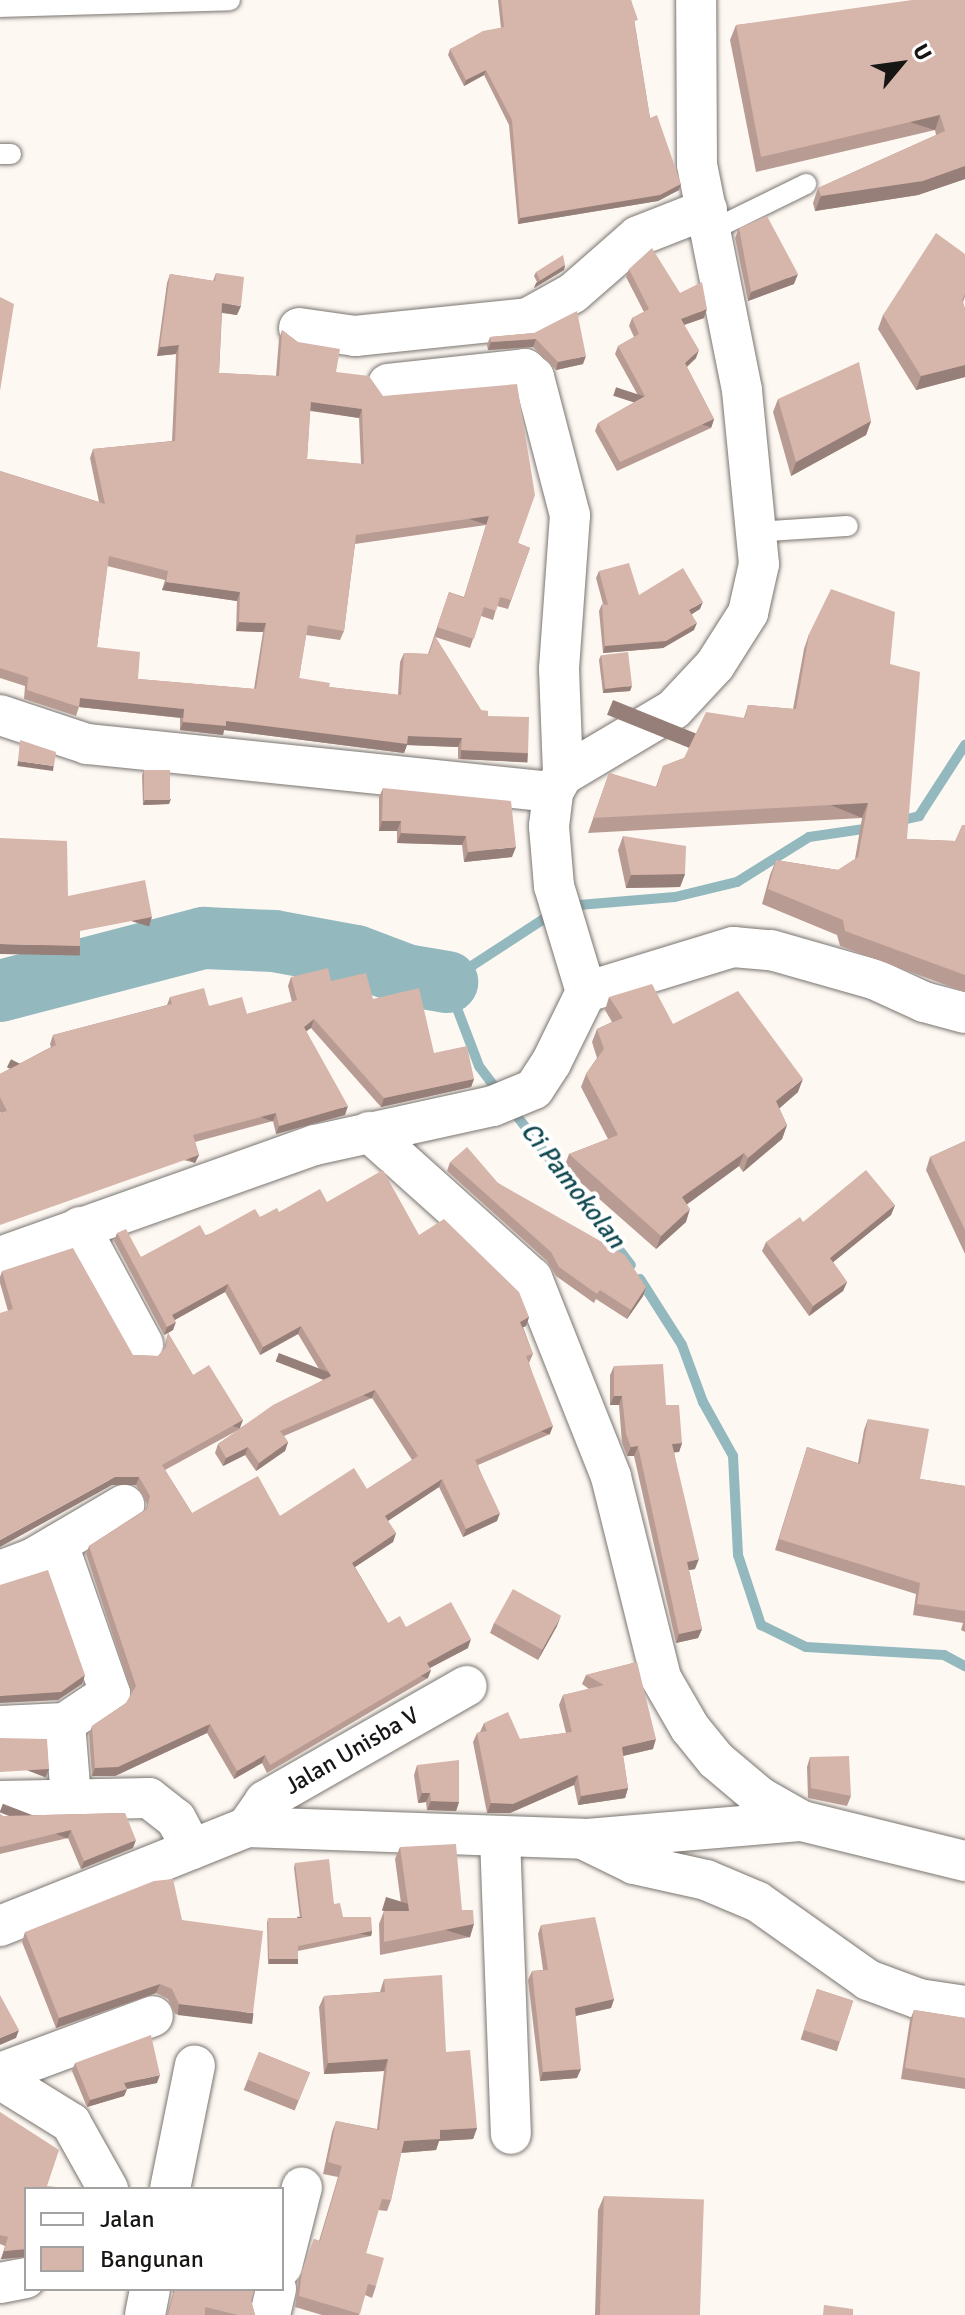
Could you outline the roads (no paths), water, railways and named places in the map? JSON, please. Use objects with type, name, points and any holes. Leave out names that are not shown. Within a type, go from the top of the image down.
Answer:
[{"type":"street","points":[[0,715],[87,744],[558,784],[674,709],[715,665],[748,613],[759,564],[742,390],[697,164],[696,0]]},
{"type":"street","points":[[299,328],[355,336],[528,318],[573,293],[638,236],[709,220]]},
{"type":"street","points":[[0,1257],[227,1173],[369,1132],[493,1106],[534,1089],[586,992],[560,901],[549,826],[558,784],[559,669],[570,515],[534,377],[525,369],[388,384]]},
{"type":"street","points":[[586,992],[733,947],[771,950],[876,980],[924,1002],[965,1013]]},
{"type":"street","points":[[369,1132],[532,1278],[611,1477],[661,1678],[690,1728],[716,1760],[760,1797],[802,1821],[965,1861]]},
{"type":"street","points":[[80,1227],[143,1344]]},
{"type":"street","points":[[0,1571],[58,1544],[124,1505]]},
{"type":"street","points":[[0,1726],[65,1723],[110,1693],[58,1544]]},
{"type":"street","name":"Jalan Unisba V","points":[[247,1827],[265,1801],[467,1686]]},
{"type":"street","points":[[65,1723],[71,1797]]},
{"type":"street","points":[[0,1801],[71,1797],[149,1798],[176,1819],[192,1849]]},
{"type":"street","points":[[0,1926],[247,1827],[583,1839],[802,1821]]},
{"type":"street","points":[[500,1837],[511,2134]]},
{"type":"street","points":[[583,1839],[634,1864],[706,1880],[758,1902],[868,1980],[919,1999],[965,2006]]},
{"type":"street","points":[[0,2073],[153,2016]]},
{"type":"street","points":[[170,2187],[195,2065]]},
{"type":"street","points":[[0,2079],[71,2123],[107,2187]]},
{"type":"street","points":[[284,2258],[302,2187]]},
{"type":"street","points":[[0,2283],[24,2278]]},
{"type":"street","points":[[145,2315],[150,2291]]},
{"type":"street","points":[[270,2315],[276,2291]]},
{"type":"lane","points":[[0,7],[230,0]]},
{"type":"lane","points":[[709,220],[806,184]]},
{"type":"lane","points":[[755,532],[848,526]]},
{"type":"waterway","points":[[898,821],[919,816],[965,745]]},
{"type":"waterway","points":[[567,906],[675,897],[737,882],[809,837],[871,828]]},
{"type":"waterway","name":"Ci Pamokolan","points":[[500,1094],[479,1066],[447,982],[553,913]]},
{"type":"waterway","name":"Ci Pamokolan","points":[[0,991],[204,938],[274,941],[356,956],[406,975],[447,982]]},
{"type":"waterway","name":"Ci Pamokolan","points":[[510,1107],[631,1265]]},
{"type":"waterway","name":"Ci Pamokolan","points":[[640,1279],[682,1345],[703,1402],[733,1456],[738,1555],[761,1625],[806,1647],[944,1655],[965,1666]]}]
